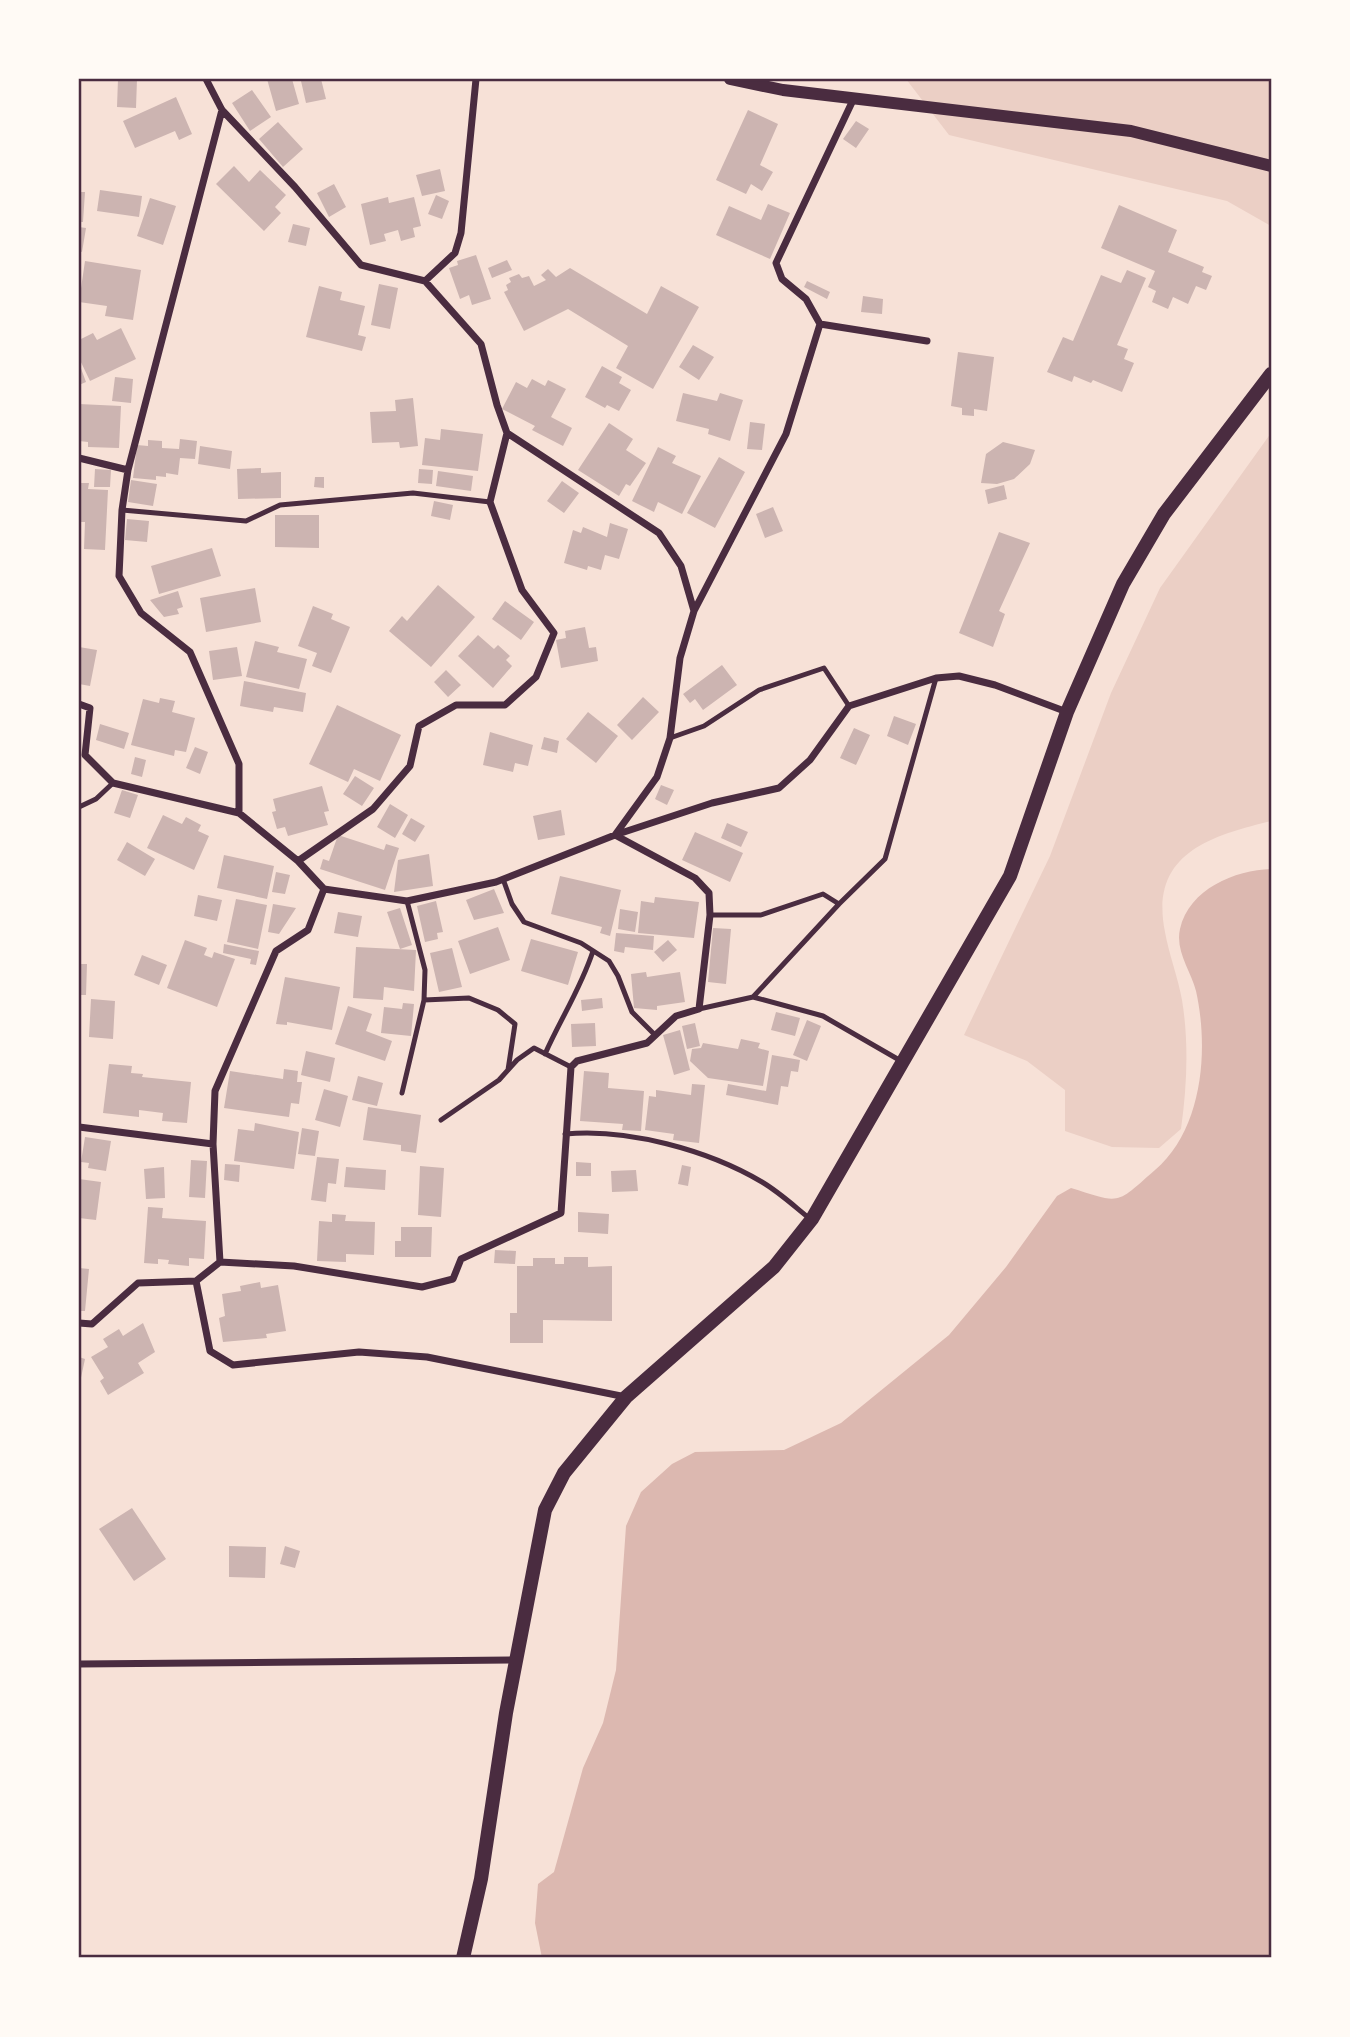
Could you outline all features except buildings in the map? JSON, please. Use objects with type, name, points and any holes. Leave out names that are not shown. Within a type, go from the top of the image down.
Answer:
[{"type":"main road","points":[[463,1958],[481,1879],[545,1510],[564,1473],[626,1397],[774,1267],[812,1220],[1010,876],[1068,712],[1123,584],[1164,514],[1271,374]]},
{"type":"street","points":[[206,79],[222,110],[295,187],[361,265],[425,282],[481,344],[507,433],[490,502],[522,590],[554,633],[536,677],[505,705],[456,705],[419,726],[410,766],[373,809],[298,861]]},
{"type":"street","points":[[425,282],[455,253],[461,233],[476,79]]},
{"type":"street","points":[[730,79],[783,90],[1131,131],[1271,166]]},
{"type":"street","points":[[615,835],[657,777],[670,738],[680,659],[694,611],[786,434],[820,324],[806,299],[782,279],[776,263],[854,98]]},
{"type":"street","points":[[222,110],[128,470],[122,510],[119,576],[141,613],[190,652],[239,764],[239,813]]},
{"type":"street","points":[[820,324],[927,341]]},
{"type":"street","points":[[507,433],[659,533],[681,566],[694,611]]},
{"type":"street","points":[[79,458],[128,470]]},
{"type":"street","points":[[79,704],[90,708],[85,755],[113,783],[239,813],[298,861],[324,889],[407,901],[503,879],[615,835],[712,803],[779,788],[810,760],[849,706],[936,678],[959,676],[995,685],[1068,712]]},
{"type":"street","points":[[79,1323],[92,1324],[138,1283],[197,1282],[220,1262],[293,1266],[422,1287],[453,1279],[461,1259],[561,1213],[571,1067],[577,1061],[647,1043],[676,1016],[699,1009],[710,915],[709,893],[695,878],[615,835]]},
{"type":"street","points":[[220,1262],[213,1144],[215,1091],[276,951],[309,930],[324,889]]},
{"type":"street","points":[[79,1127],[213,1144]]},
{"type":"street","points":[[197,1282],[210,1351],[233,1365],[359,1353],[427,1357],[626,1397]]},
{"type":"street","points":[[79,1664],[517,1660]]},
{"type":"lane","points":[[122,510],[246,521],[280,505],[413,493],[490,502]]},
{"type":"lane","points":[[670,738],[704,726],[759,690],[824,668],[849,706]]},
{"type":"lane","points":[[753,997],[839,904],[885,859],[936,678]]},
{"type":"lane","points":[[79,807],[96,799],[113,783]]},
{"type":"lane","points":[[503,879],[512,904],[524,922],[581,943],[609,961],[632,1012],[655,1035]]},
{"type":"lane","points":[[710,915],[761,915],[823,894],[839,904]]},
{"type":"lane","points":[[402,1093],[424,1000],[425,970],[407,901]]},
{"type":"lane","points":[[545,1054],[565,1008],[582,986],[593,951]]},
{"type":"lane","points":[[699,1009],[753,997],[823,1016],[904,1063]]},
{"type":"lane","points":[[424,1000],[469,998],[498,1010],[514,1024],[508,1070]]},
{"type":"lane","points":[[441,1120],[499,1080],[534,1048],[571,1067]]},
{"type":"lane","points":[[565,1134],[607,1134],[667,1144],[724,1164],[762,1182],[812,1220]]},
{"type":"shaded area","points":[[906,79],[1271,79],[1271,226],[1227,201],[949,135]]},
{"type":"shaded area","points":[[1271,433],[1271,821],[1227,834],[1190,852],[1176,866],[1166,883],[1162,905],[1165,932],[1180,991],[1186,1032],[1186,1081],[1181,1129],[1159,1148],[1112,1147],[1065,1131],[1065,1090],[1027,1061],[964,1035],[1050,856],[1111,693],[1160,588]]},
{"type":"shaded area","points":[[1271,869],[1271,1958],[542,1958],[535,1923],[538,1884],[554,1872],[583,1768],[603,1723],[616,1670],[626,1526],[641,1492],[672,1464],[695,1452],[784,1450],[841,1423],[949,1335],[1006,1267],[1057,1196],[1071,1188],[1109,1199],[1117,1198],[1132,1190],[1155,1170],[1171,1153],[1183,1133],[1192,1111],[1201,1062],[1202,1038],[1196,991],[1184,961],[1179,937],[1185,915],[1193,903],[1215,884],[1243,873]]}]
